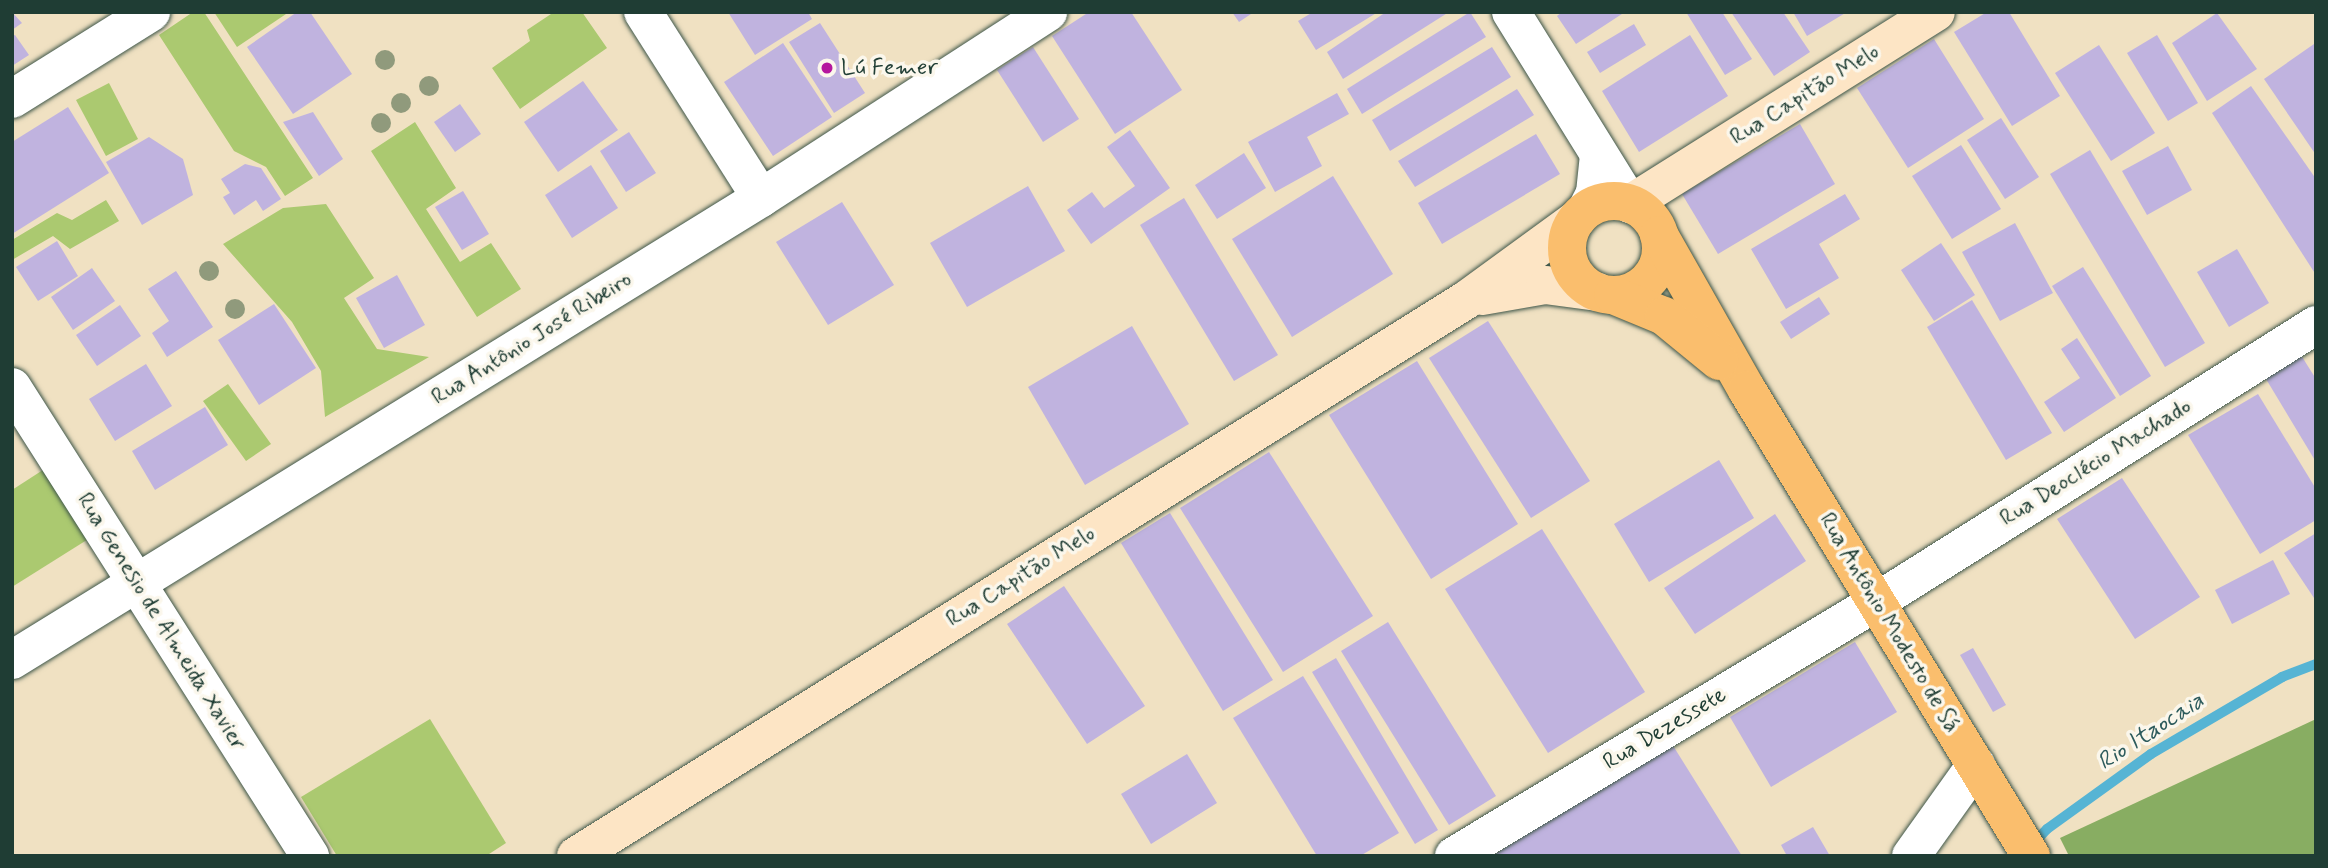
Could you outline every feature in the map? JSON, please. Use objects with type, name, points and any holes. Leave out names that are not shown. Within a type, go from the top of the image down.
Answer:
[{"type":"main road","name":"Rua Capitão Melo","points":[[1630,204],[1936,12]]},
{"type":"main road","points":[[1659,235],[1643,211],[1630,204],[1601,203],[1582,214],[1570,232],[1569,261],[1585,285],[1605,294],[1641,287],[1658,264],[1662,200],[1673,177]]},
{"type":"main road","name":"Rua Capitão Melo","points":[[576,856],[1466,300],[1582,214]]},
{"type":"main road","name":"Rua Antônio Modesto de Sá","points":[[1659,235],[1747,390],[2031,856]]},
{"type":"main road","name":"Rua Capitão Melo","points":[[1466,300],[1531,286],[1605,294]]},
{"type":"main road","name":"Rua Antônio Modesto de Sá","points":[[1605,294],[1664,316],[1747,390]]},
{"type":"street","points":[[12,99],[151,12]]},
{"type":"street","points":[[643,12],[761,198]]},
{"type":"street","name":"Rua Antônio José Ribeiro","points":[[12,660],[761,198],[1048,12]]},
{"type":"street","points":[[1511,12],[1630,204]]},
{"type":"street","points":[[1582,214],[1595,193],[1599,156]]},
{"type":"street","name":"Rua Deoclécio Machado","points":[[1876,602],[2316,325]]},
{"type":"street","name":"Rua Genesio de Almeida Xavier","points":[[12,387],[310,856]]},
{"type":"street","name":"Rua Dezessete","points":[[1454,856],[1876,602]]},
{"type":"street","points":[[1911,856],[1976,765]]},
{"type":"green space","points":[[193,12],[204,12],[313,178],[285,196],[266,167],[234,151],[159,35]]},
{"type":"green space","points":[[214,12],[289,12],[237,47]]},
{"type":"green space","points":[[554,12],[582,12],[607,48],[520,109],[492,68],[530,41],[527,30]]},
{"type":"green space","points":[[109,83],[138,139],[106,156],[76,100]]},
{"type":"green space","points":[[415,122],[456,188],[426,209],[460,262],[491,243],[521,289],[477,317],[371,151]]},
{"type":"green space","points":[[106,200],[119,221],[70,249],[53,236],[12,260],[12,240],[57,213],[72,220]]},
{"type":"green space","points":[[326,204],[374,278],[344,298],[377,349],[429,357],[325,417],[321,371],[292,322],[223,244],[283,208]]},
{"type":"green space","points":[[228,384],[271,444],[246,461],[203,401]]},
{"type":"green space","points":[[46,468],[90,538],[12,587],[12,490]]},
{"type":"green space","points":[[430,719],[506,843],[486,856],[337,856],[301,797]]},
{"type":"green space","points":[[2316,719],[2316,856],[2069,856],[2060,838]]},
{"type":"building","points":[[12,12],[22,23],[12,30]]},
{"type":"building","points":[[297,12],[310,12],[352,74],[293,114],[247,47]]},
{"type":"building","points":[[728,12],[808,12],[812,19],[755,55]]},
{"type":"building","points":[[1089,12],[1131,12],[1182,90],[1115,134],[1052,36]]},
{"type":"building","points":[[1232,12],[1254,12],[1239,22]]},
{"type":"building","points":[[1313,12],[1378,12],[1316,50],[1298,21]]},
{"type":"building","points":[[1386,12],[1449,12],[1343,79],[1327,52]]},
{"type":"building","points":[[1470,12],[1486,37],[1362,114],[1347,89]]},
{"type":"building","points":[[1562,12],[1625,12],[1576,44],[1557,16]]},
{"type":"building","points":[[1686,12],[1722,12],[1752,59],[1725,75]]},
{"type":"building","points":[[1731,12],[1783,12],[1810,52],[1774,76]]},
{"type":"building","points":[[1793,12],[1847,12],[1807,36]]},
{"type":"building","points":[[1987,12],[2009,12],[2060,96],[2012,126],[1954,32]]},
{"type":"building","points":[[2217,13],[2257,69],[2207,101],[2172,43]]},
{"type":"building","name":"Lú Femer","points":[[820,23],[865,93],[834,113],[789,42]]},
{"type":"building","points":[[1634,24],[1646,45],[1600,73],[1587,52]]},
{"type":"building","points":[[15,35],[29,55],[12,66],[12,36]]},
{"type":"building","points":[[1690,35],[1728,96],[1639,152],[1602,91]]},
{"type":"building","points":[[2157,35],[2198,103],[2168,121],[2127,53]]},
{"type":"building","points":[[1934,39],[1984,119],[1908,168],[1857,88]]},
{"type":"building","points":[[783,43],[832,117],[773,156],[724,82]]},
{"type":"building","points":[[2314,44],[2316,46],[2316,155],[2264,79]]},
{"type":"building","points":[[2099,45],[2155,133],[2111,161],[2055,73]]},
{"type":"building","points":[[1033,47],[1079,119],[1043,142],[997,70]]},
{"type":"building","points":[[1492,47],[1511,77],[1390,151],[1372,120]]},
{"type":"building","points":[[583,81],[618,130],[558,172],[524,122]]},
{"type":"building","points":[[2251,86],[2316,179],[2316,275],[2212,113]]},
{"type":"building","points":[[1517,89],[1534,115],[1415,187],[1398,161]]},
{"type":"building","points":[[1337,93],[1349,114],[1307,137],[1322,166],[1275,192],[1248,142]]},
{"type":"building","points":[[460,104],[481,134],[455,152],[434,122]]},
{"type":"building","points":[[68,107],[109,173],[12,234],[12,142]]},
{"type":"building","points":[[313,112],[343,159],[319,176],[283,122]]},
{"type":"building","points":[[2001,118],[2039,177],[2005,199],[1967,140]]},
{"type":"building","points":[[1800,124],[1835,184],[1718,254],[1682,194]]},
{"type":"building","points":[[1130,130],[1170,188],[1091,244],[1067,210],[1092,192],[1104,208],[1135,186],[1107,147]]},
{"type":"building","points":[[629,132],[656,173],[626,192],[600,151]]},
{"type":"building","points":[[1536,134],[1560,174],[1442,244],[1418,203]]},
{"type":"building","points":[[149,137],[183,159],[193,195],[142,225],[106,162]]},
{"type":"building","points":[[1961,145],[2001,209],[1952,239],[1912,176]]},
{"type":"building","points":[[2168,146],[2192,190],[2147,215],[2122,171]]},
{"type":"building","points":[[2090,150],[2205,343],[2165,367],[2050,174]]},
{"type":"building","points":[[1244,153],[1266,188],[1217,219],[1195,185]]},
{"type":"building","points":[[245,164],[261,168],[281,199],[263,211],[256,200],[234,215],[223,197],[230,193],[221,179]]},
{"type":"building","points":[[591,165],[618,208],[572,238],[545,195]]},
{"type":"building","points":[[1333,176],[1393,274],[1292,337],[1232,239]]},
{"type":"building","points":[[1028,186],[1065,251],[967,307],[930,243]]},
{"type":"building","points":[[463,191],[489,234],[462,250],[435,207]]},
{"type":"building","points":[[1845,194],[1860,219],[1819,244],[1839,278],[1786,309],[1751,249]]},
{"type":"building","points":[[1184,198],[1278,355],[1234,381],[1140,225]]},
{"type":"building","points":[[842,202],[894,285],[828,325],[776,242]]},
{"type":"building","points":[[2015,223],[2053,293],[2000,321],[1962,252]]},
{"type":"building","points":[[57,241],[78,276],[38,301],[16,267]]},
{"type":"building","points":[[1941,243],[1975,295],[1934,321],[1901,270]]},
{"type":"building","points":[[2237,249],[2269,303],[2229,327],[2197,272]]},
{"type":"building","points":[[2083,267],[2151,376],[2120,396],[2052,286]]},
{"type":"building","points":[[92,268],[115,301],[73,330],[51,297]]},
{"type":"building","points":[[176,271],[213,327],[167,357],[152,333],[169,321],[148,289]]},
{"type":"building","points":[[397,275],[425,325],[384,348],[356,298]]},
{"type":"building","points":[[1819,297],[1830,314],[1791,339],[1780,322]]},
{"type":"building","points":[[1972,300],[2052,433],[2006,460],[1927,327]]},
{"type":"building","points":[[274,304],[316,368],[259,405],[218,340]]},
{"type":"building","points":[[120,305],[141,336],[97,366],[76,335]]},
{"type":"building","points":[[1488,321],[1590,481],[1531,518],[1429,358]]},
{"type":"building","points":[[1132,326],[1189,424],[1085,485],[1028,387]]},
{"type":"building","points":[[2077,338],[2116,398],[2064,432],[2044,402],[2080,378],[2061,349]]},
{"type":"building","points":[[2299,352],[2316,379],[2316,462],[2263,374]]},
{"type":"building","points":[[1417,361],[1518,524],[1431,579],[1329,415]]},
{"type":"building","points":[[146,364],[172,406],[115,441],[89,399]]},
{"type":"building","points":[[2258,394],[2316,489],[2316,520],[2260,554],[2188,435]]},
{"type":"building","points":[[205,407],[228,445],[155,490],[132,451]]},
{"type":"building","points":[[1269,452],[1373,616],[1283,672],[1180,508]]},
{"type":"building","points":[[1719,460],[1754,518],[1649,582],[1614,524]]},
{"type":"building","points":[[2122,478],[2200,597],[2135,639],[2057,519]]},
{"type":"building","points":[[1170,513],[1273,680],[1223,711],[1121,543]]},
{"type":"building","points":[[1775,514],[1806,561],[1695,634],[1664,588]]},
{"type":"building","points":[[1542,529],[1645,692],[1548,753],[1445,589]]},
{"type":"building","points":[[2316,533],[2316,601],[2284,553]]},
{"type":"building","points":[[2273,560],[2290,594],[2232,624],[2215,590]]},
{"type":"building","points":[[1064,586],[1145,706],[1087,744],[1007,624]]},
{"type":"building","points":[[1388,622],[1496,796],[1449,825],[1341,651]]},
{"type":"building","points":[[1855,642],[1897,712],[1771,787],[1730,717]]},
{"type":"building","points":[[1973,648],[2006,705],[1993,712],[1960,655]]},
{"type":"building","points":[[1336,658],[1438,830],[1415,844],[1312,672]]},
{"type":"building","points":[[1303,676],[1399,833],[1360,856],[1317,856],[1233,718]]},
{"type":"building","points":[[1672,744],[1742,856],[1492,856]]},
{"type":"building","points":[[1187,754],[1217,803],[1151,844],[1121,794]]},
{"type":"building","points":[[1813,827],[1830,856],[1787,856],[1781,845]]},
{"type":"waterway","name":"Rio Itaocaia","points":[[2033,844],[2047,829],[2151,754],[2282,677],[2316,664]]},
{"type":"place","name":"Lú Femer","points":[[827,68]]}]
